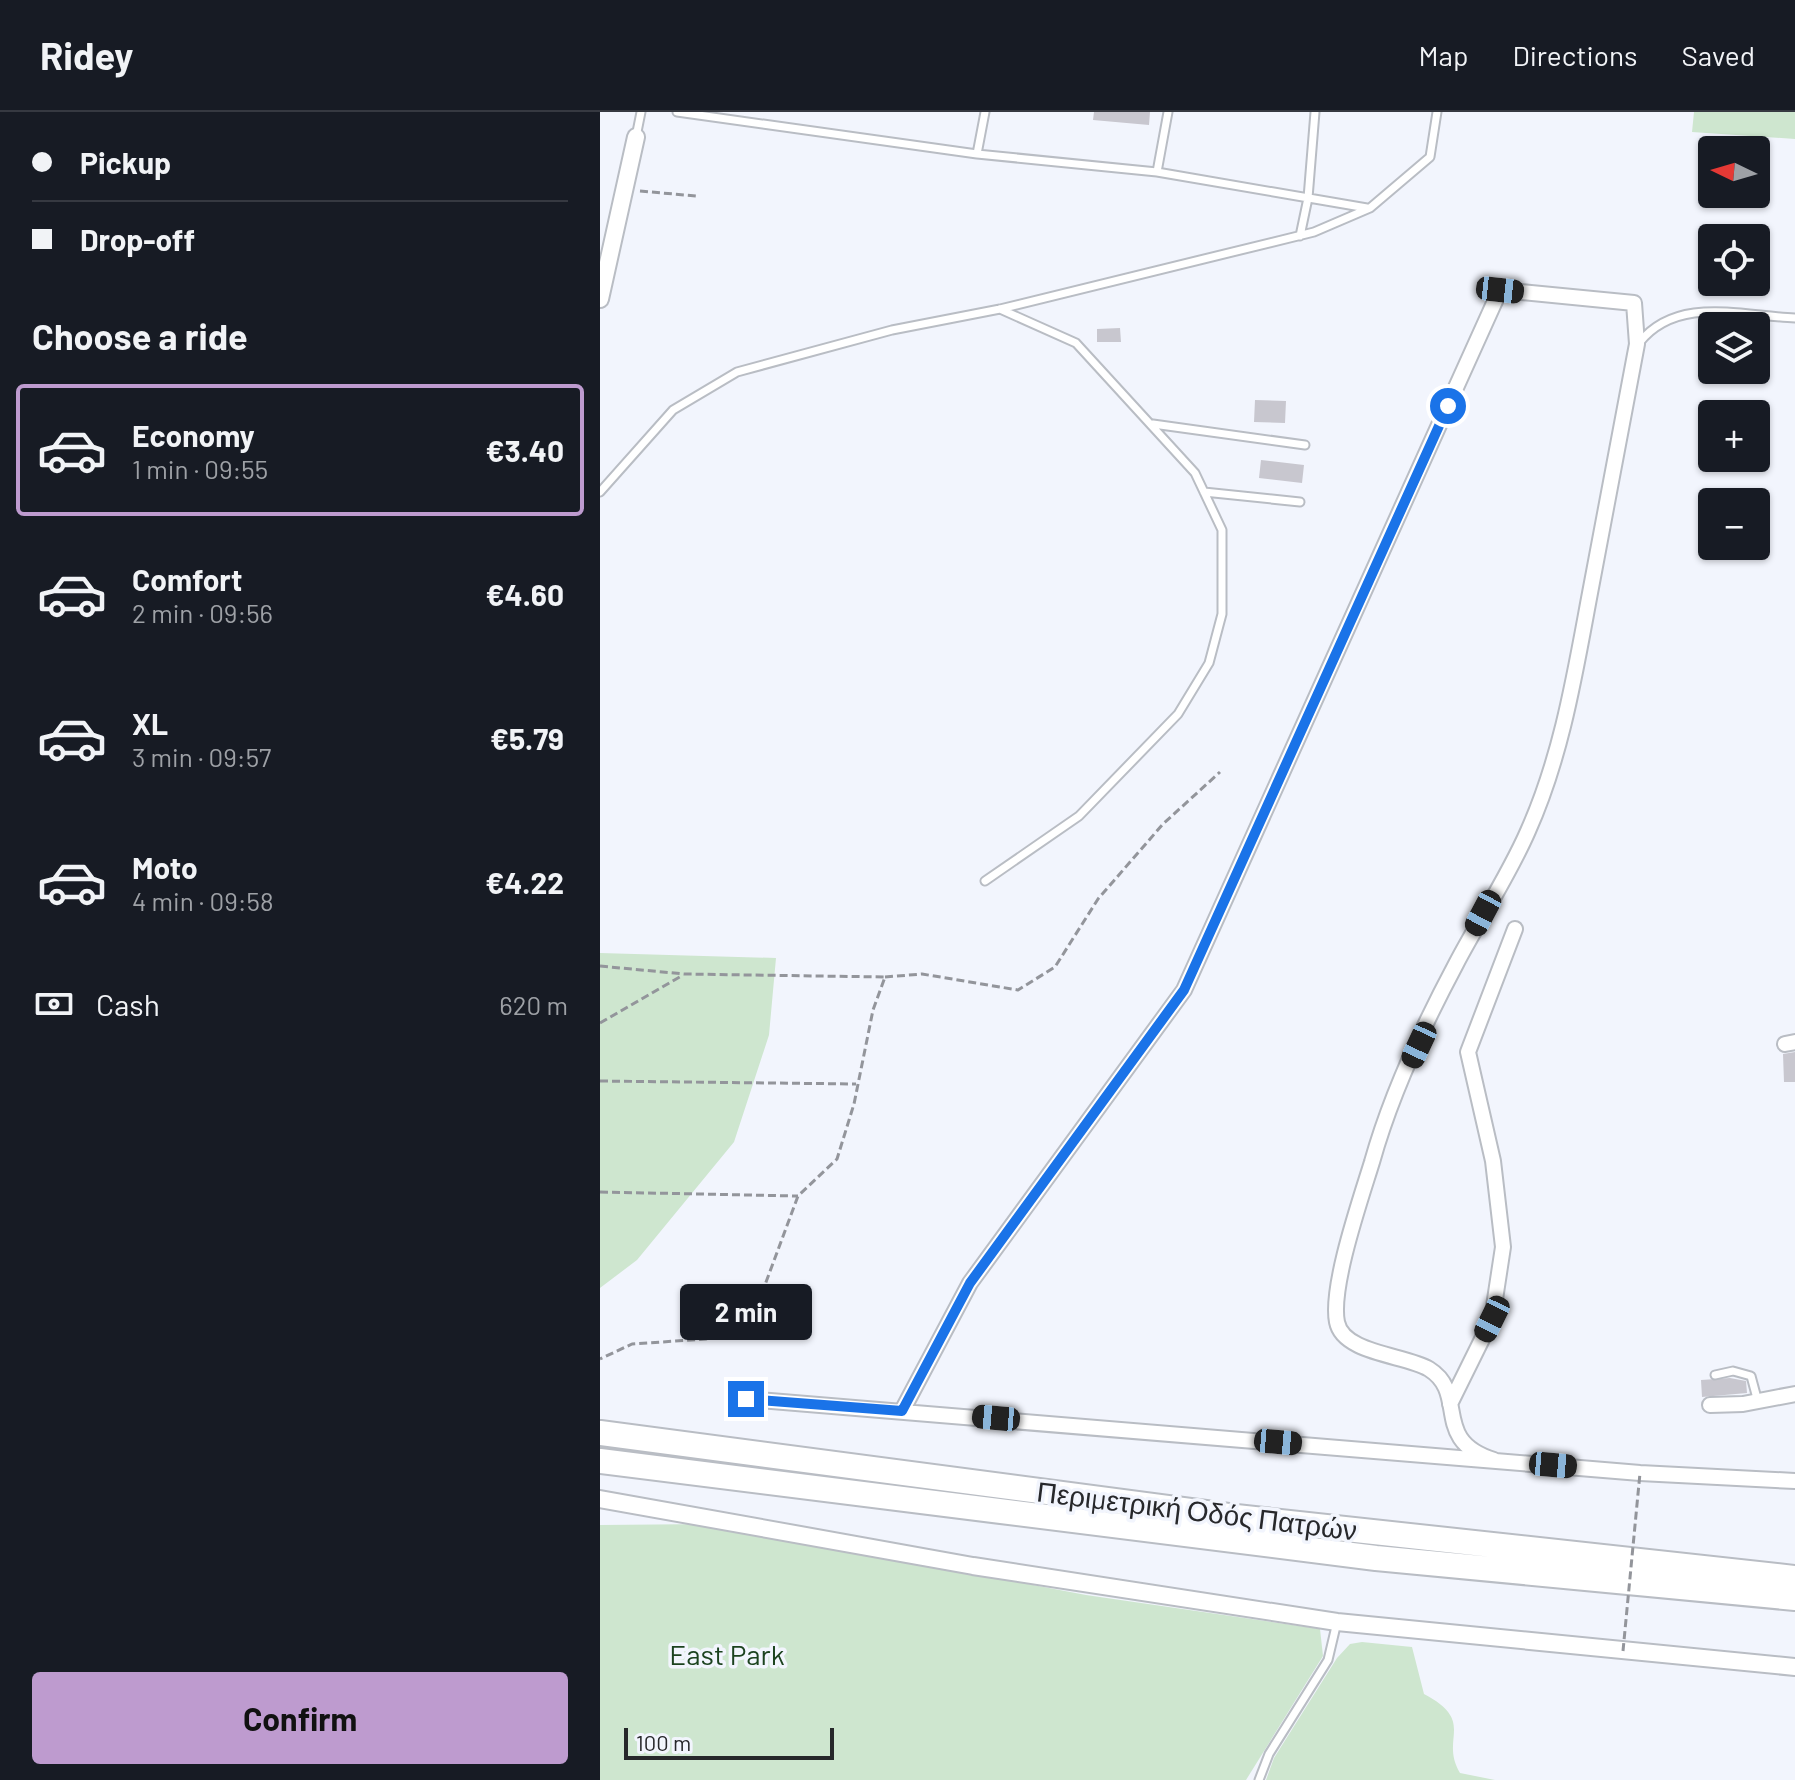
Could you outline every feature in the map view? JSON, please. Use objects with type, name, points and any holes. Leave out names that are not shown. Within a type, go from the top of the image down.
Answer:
[{"type":"highway","name":"Περιμετρική Οδός Πατρών","points":[[600,1433],[1283,1523],[1795,1578]]},
{"type":"highway","name":"Περιμετρική Οδός Πατρών","points":[[600,1461],[1376,1558],[1795,1598]]},
{"type":"street","points":[[600,299],[636,137]]},
{"type":"street","points":[[902,1411],[970,1283],[1184,990],[1500,290],[1634,303],[1637,344],[1567,719],[1528,831],[1454,968],[1383,1121],[1342,1265],[1337,1322],[1343,1333],[1362,1347],[1428,1368],[1447,1390],[1452,1424],[1464,1445],[1476,1454],[1494,1460]]},
{"type":"street","points":[[1450,1404],[1492,1319],[1503,1247],[1493,1161],[1468,1052],[1515,929]]},
{"type":"street","points":[[1710,1405],[1758,1402],[1795,1394]]},
{"type":"street","points":[[746,1399],[1640,1473],[1795,1481]]},
{"type":"street","points":[[600,1499],[916,1557],[1337,1622],[1795,1667]]},
{"type":"lane","points":[[636,137],[641,112]]},
{"type":"lane","points":[[677,112],[977,154],[1157,172],[1370,208]]},
{"type":"lane","points":[[977,154],[985,112]]},
{"type":"lane","points":[[1157,172],[1168,112]]},
{"type":"lane","points":[[1300,236],[1308,198],[1315,112]]},
{"type":"lane","points":[[600,492],[673,410],[737,372],[892,330],[1000,309],[1300,236],[1370,208],[1430,157],[1437,112]]},
{"type":"lane","points":[[985,881],[1079,816],[1178,714],[1209,663],[1222,614],[1222,530],[1195,473],[1076,343],[1000,309]]},
{"type":"lane","points":[[1637,344],[1650,329],[1673,316],[1698,312],[1795,318]]},
{"type":"lane","points":[[1153,424],[1305,445]]},
{"type":"lane","points":[[1204,492],[1300,502]]},
{"type":"lane","points":[[1715,1375],[1733,1371],[1751,1376],[1758,1402]]},
{"type":"lane","points":[[1259,1780],[1269,1754],[1328,1660],[1337,1622]]},
{"type":"path","points":[[624,189],[696,196]]},
{"type":"path","points":[[600,966],[684,974],[885,977],[922,974],[1018,990],[1055,967],[1098,899],[1163,824],[1220,772]]},
{"type":"path","points":[[600,1023],[684,974]]},
{"type":"path","points":[[600,1359],[632,1344],[706,1339],[742,1327],[756,1309],[798,1196],[837,1159],[854,1104],[856,1084],[885,977]]},
{"type":"path","points":[[600,1081],[856,1084]]},
{"type":"path","points":[[600,1192],[798,1196]]},
{"type":"path","points":[[1623,1651],[1640,1473]]},
{"type":"green space","points":[[1694,112],[1795,112],[1795,139],[1692,132]]},
{"type":"green space","points":[[600,953],[776,958],[769,1035],[734,1142],[637,1260],[600,1288]]},
{"type":"green space","name":"East Park","points":[[712,1524],[1086,1595],[1320,1629],[1323,1656],[1246,1780],[600,1780],[600,1525]]},
{"type":"green space","points":[[1362,1642],[1412,1647],[1424,1694],[1440,1704],[1453,1722],[1453,1750],[1460,1773],[1495,1780],[1266,1780],[1274,1758],[1337,1658],[1350,1644]]},
{"type":"building","points":[[1094,112],[1150,112],[1149,125],[1093,120]]},
{"type":"building","points":[[1120,328],[1121,342],[1097,342],[1097,329]]},
{"type":"building","points":[[1255,400],[1286,401],[1285,423],[1254,422]]},
{"type":"building","points":[[1261,460],[1304,465],[1302,483],[1259,478]]},
{"type":"building","points":[[1795,1052],[1795,1082],[1784,1082],[1783,1054]]},
{"type":"building","points":[[1730,1378],[1746,1381],[1747,1393],[1702,1397],[1701,1380]]},
{"type":"route","points":[[746,1399],[902,1411],[970,1283],[1184,990],[1448,406]]}]
